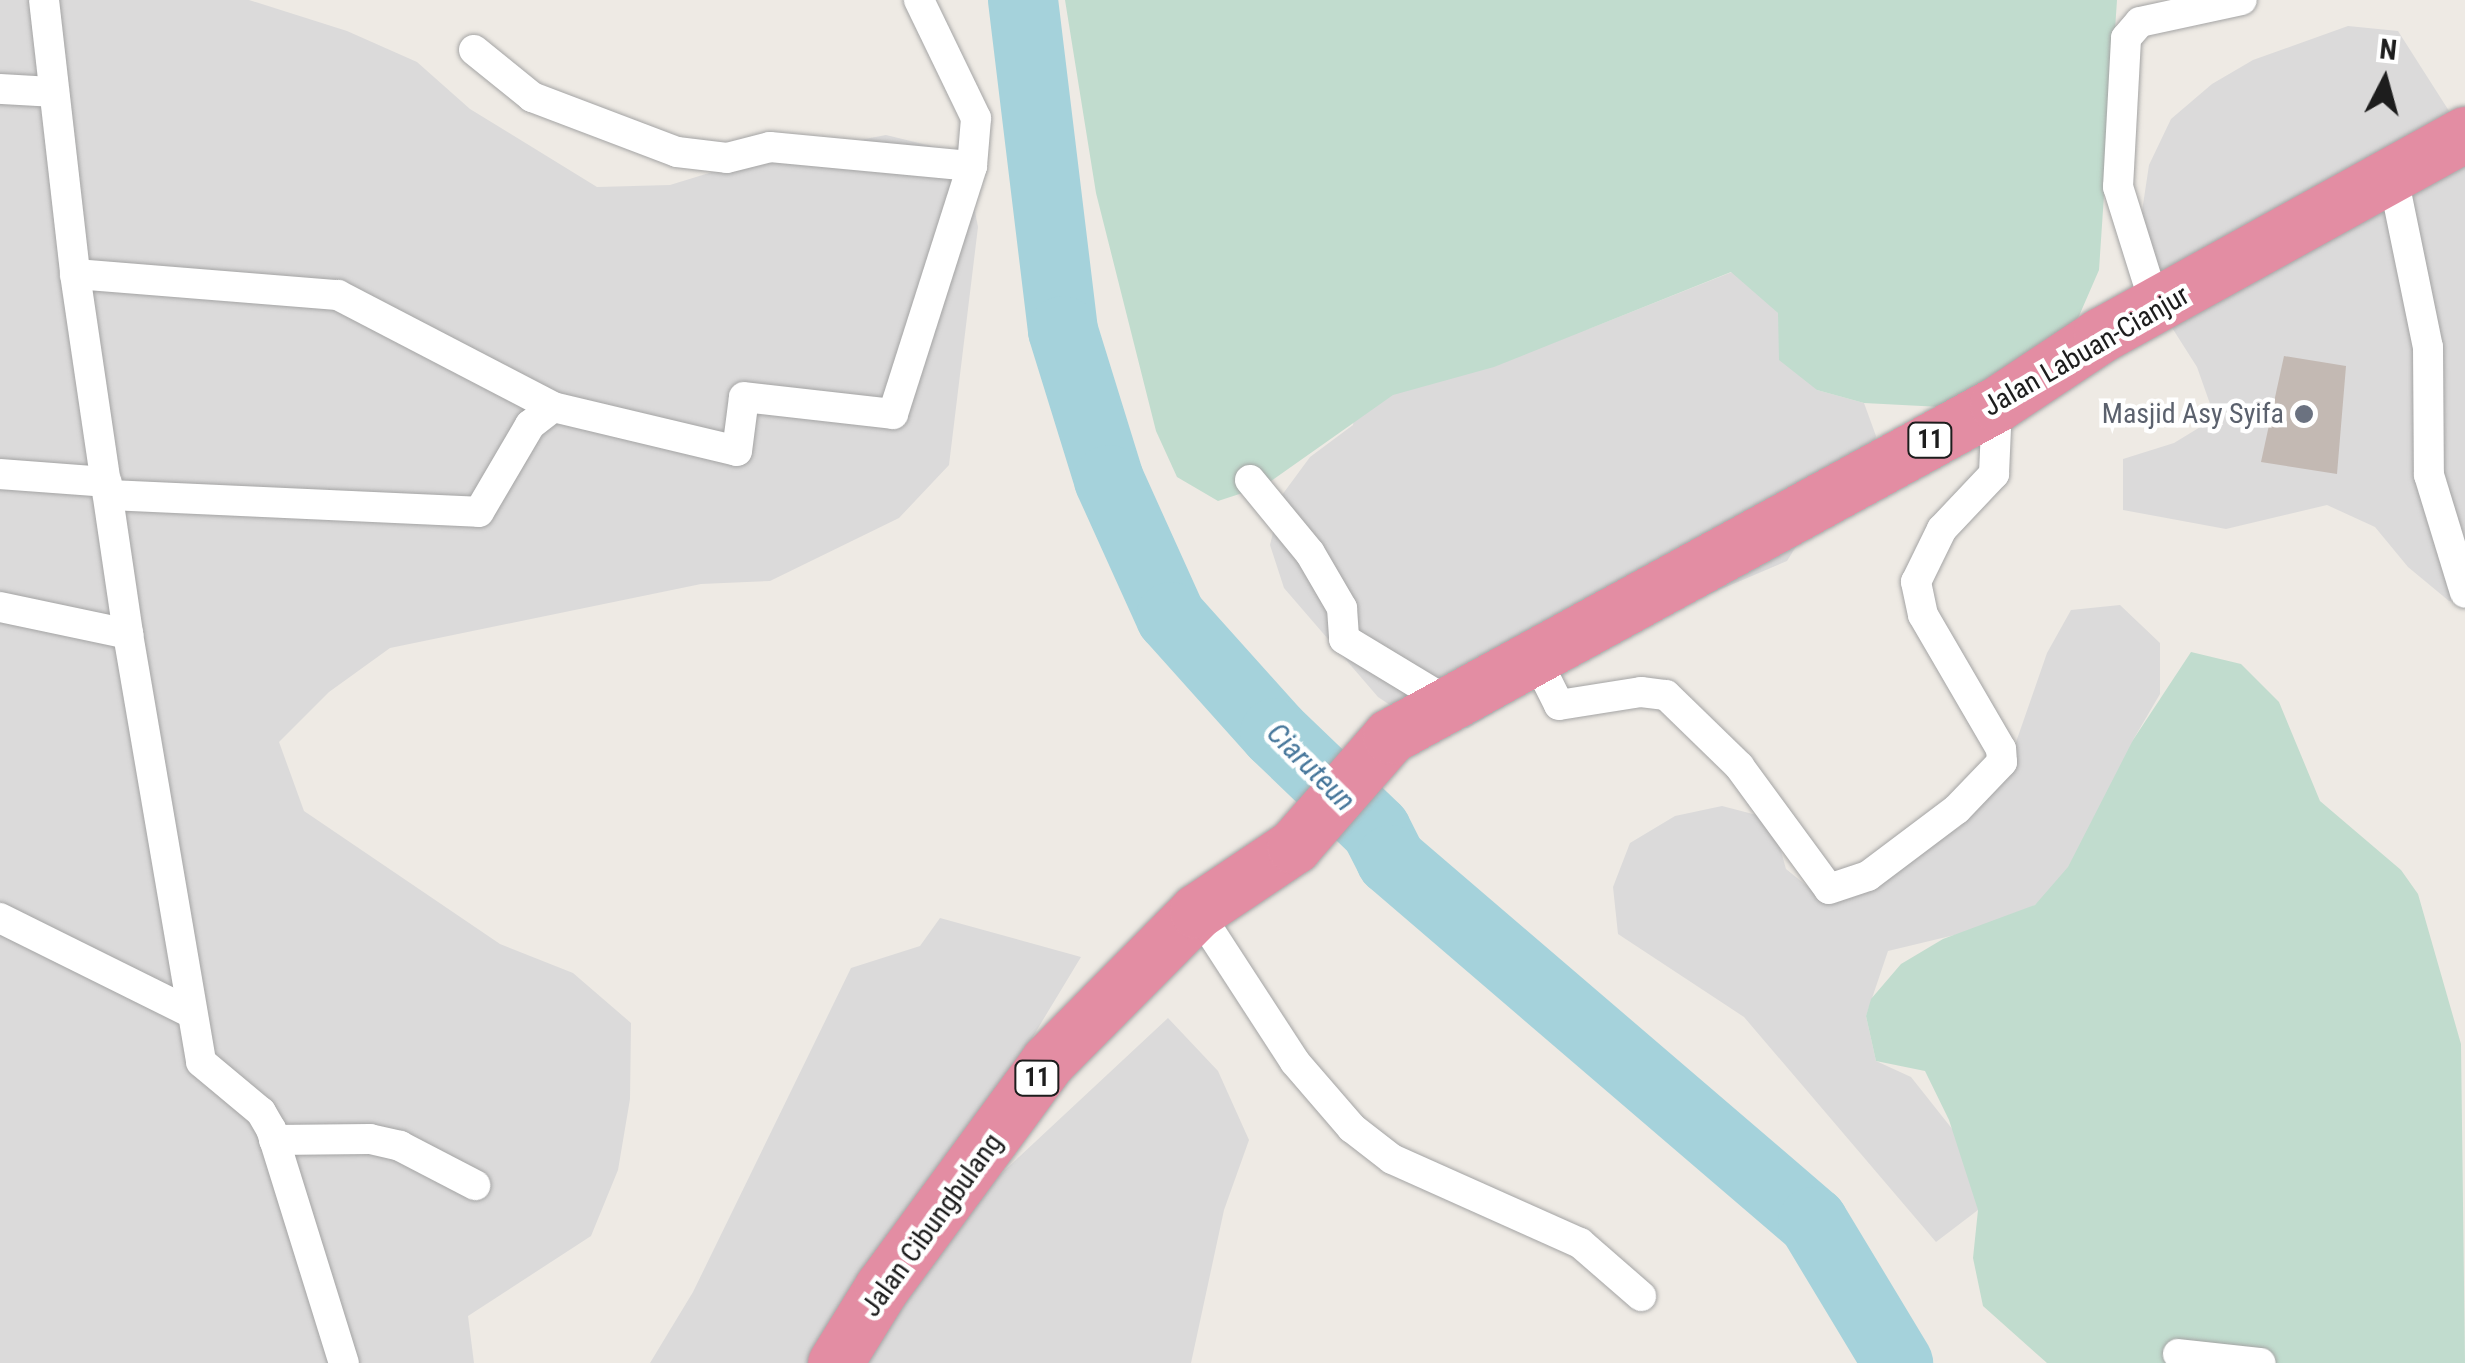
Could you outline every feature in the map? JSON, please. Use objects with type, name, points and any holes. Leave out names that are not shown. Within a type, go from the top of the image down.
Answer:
[{"type":"highway","name":"Jalan Labuan-Cianjur","points":[[1294,846],[1390,736],[1533,653],[1997,404],[2101,335],[2465,134]]},
{"type":"highway","name":"Jalan Cibungbulang","points":[[835,1363],[882,1287],[1048,1061],[1197,911],[1294,846]]},
{"type":"street","points":[[44,0],[75,274],[190,1014],[202,1062],[262,1112],[344,1363]]},
{"type":"street","points":[[75,274],[338,295],[554,407],[738,452],[744,396],[893,414],[972,166],[976,118],[918,0]]},
{"type":"street","points":[[2156,308],[2118,188],[2126,38],[2140,22],[2242,0]]},
{"type":"street","points":[[474,50],[532,97],[677,152],[727,158],[770,147],[972,166]]},
{"type":"street","points":[[0,89],[54,92]]},
{"type":"street","points":[[2392,177],[2428,346],[2429,475],[2460,561],[2465,593]]},
{"type":"street","points":[[1533,653],[1559,705],[1666,695],[1739,766],[1829,889],[1868,876],[1957,809],[2002,762],[1923,615],[1916,582],[1942,530],[1994,474],[1997,404]]},
{"type":"street","points":[[0,474],[108,488],[478,512],[530,425],[554,407]]},
{"type":"street","points":[[1250,480],[1310,553],[1342,608],[1344,638],[1448,702]]},
{"type":"street","points":[[0,607],[128,634]]},
{"type":"street","points":[[1197,911],[1295,1062],[1352,1128],[1392,1159],[1580,1243],[1641,1296]]},
{"type":"street","points":[[0,918],[190,1014]]},
{"type":"street","points":[[274,1140],[370,1139],[400,1146],[475,1185]]},
{"type":"street","points":[[2178,1354],[2261,1363]]},
{"type":"shaded area","points":[[0,0],[249,0],[347,31],[417,62],[470,109],[597,187],[670,185],[745,162],[886,135],[964,154],[978,227],[949,465],[899,518],[770,581],[701,584],[390,648],[329,692],[279,742],[304,811],[500,944],[573,973],[631,1023],[630,1099],[618,1170],[591,1236],[468,1316],[474,1363],[0,1363]]},
{"type":"shaded area","points":[[2348,26],[2398,31],[2465,136],[2465,602],[2449,601],[2408,567],[2375,527],[2327,505],[2226,529],[2123,510],[2123,459],[2174,443],[2215,418],[2197,367],[2169,323],[2141,218],[2149,165],[2171,119],[2212,84],[2253,60]]},
{"type":"shaded area","points":[[1732,272],[1744,273],[1779,314],[1817,390],[1864,403],[1876,436],[1866,486],[1819,510],[1787,561],[1646,621],[1468,728],[1417,723],[1378,697],[1284,588],[1270,545],[1282,495],[1310,457],[1353,425],[1356,403],[1591,328]]},
{"type":"shaded area","points":[[2120,605],[2160,643],[2160,694],[2133,740],[2083,868],[2035,905],[1992,926],[1888,951],[1866,1016],[1876,1061],[1911,1077],[1976,1159],[1978,1210],[1936,1242],[1744,1017],[1618,934],[1613,887],[1630,843],[1675,816],[1722,806],[1772,819],[1786,869],[1827,902],[1960,827],[1994,786],[2015,745],[2047,653],[2071,610]]},
{"type":"shaded area","points":[[940,918],[1081,957],[884,1283],[1168,1018],[1218,1071],[1249,1140],[1224,1210],[1191,1363],[650,1363],[693,1292],[851,968],[920,946]]},
{"type":"green space","points":[[1065,0],[2117,0],[2099,270],[2079,316],[2048,357],[1960,408],[1864,403],[1817,390],[1779,360],[1778,313],[1731,272],[1494,367],[1393,395],[1264,486],[1218,501],[1177,477],[1156,431],[1096,193]]},
{"type":"green space","points":[[2191,652],[2241,664],[2279,702],[2320,801],[2401,870],[2418,894],[2461,1044],[2465,1363],[2047,1363],[1983,1306],[1973,1258],[1978,1210],[1949,1120],[1925,1071],[1876,1061],[1866,1016],[1871,999],[1901,964],[1943,939],[2035,905],[2068,867],[2133,740]]},
{"type":"building","name":"Masjid Asy Syifa","points":[[2284,356],[2346,366],[2337,474],[2261,462]]},
{"type":"waterway","name":"Ciaruteun","points":[[1023,0],[1063,331],[1109,480],[1171,617],[1275,733],[1376,830],[1391,860],[1813,1222],[1898,1363]]},
{"type":"place","name":"Masjid Asy Syifa","points":[[2304,414]]}]
